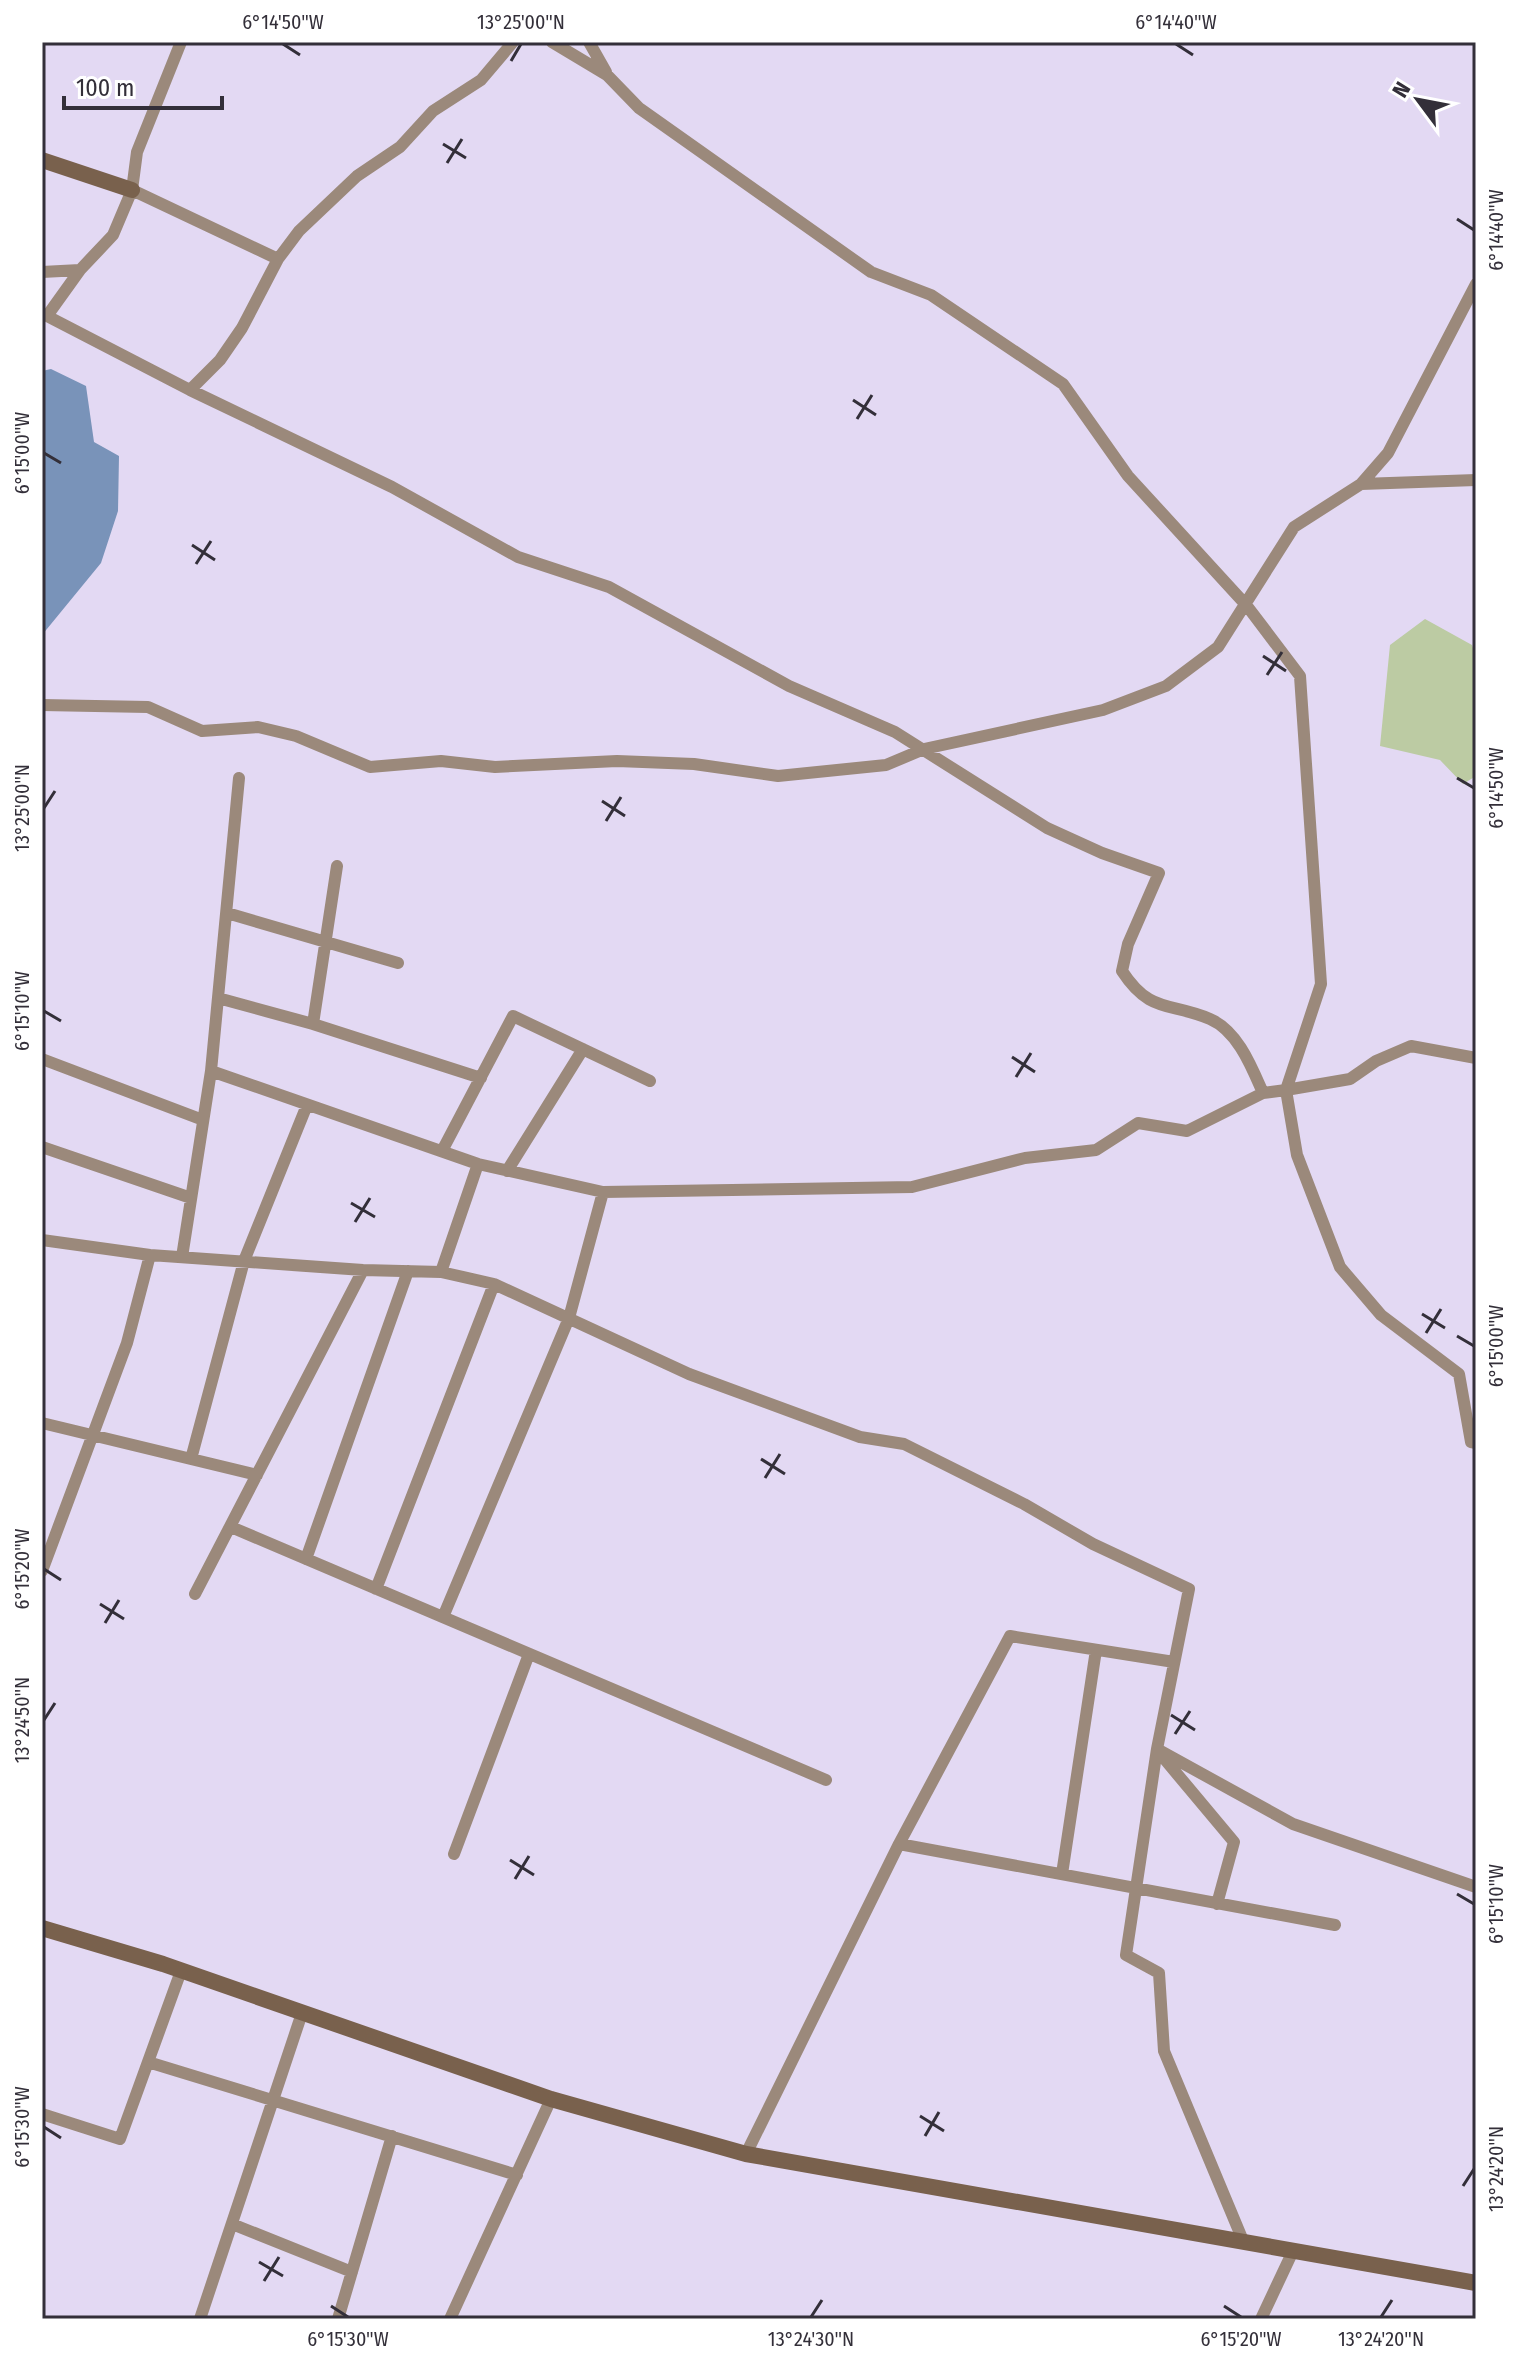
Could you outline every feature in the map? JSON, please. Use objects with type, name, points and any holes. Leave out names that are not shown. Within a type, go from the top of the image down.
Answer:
[{"type":"main road","points":[[42,160],[132,190]]},
{"type":"main road","points":[[42,1928],[181,1971],[551,2099],[746,2154],[1476,2283]]},
{"type":"street","points":[[181,42],[137,152],[132,190],[113,235],[80,270],[47,316],[190,390],[392,487],[518,557],[609,587],[789,686],[895,732],[1047,828],[1102,853],[1159,873],[1128,944],[1122,971],[1136,993],[1165,1007],[1212,1020],[1226,1031],[1247,1058],[1263,1093]]},
{"type":"street","points":[[190,390],[220,360],[242,328],[278,259],[299,231],[357,176],[400,147],[433,111],[481,80],[513,42]]},
{"type":"street","points":[[552,42],[607,75],[639,108],[871,272],[931,295],[1063,384],[1128,476],[1247,606],[1300,676],[1321,984],[1286,1090],[1297,1155],[1340,1267],[1381,1315],[1459,1374],[1474,1445]]},
{"type":"street","points":[[589,42],[607,75]]},
{"type":"street","points":[[132,190],[278,259]]},
{"type":"street","points":[[42,272],[80,270]]},
{"type":"street","points":[[42,705],[148,707],[202,731],[258,727],[296,736],[370,767],[441,761],[495,767],[617,761],[694,764],[778,776],[886,765],[924,749],[1103,710],[1166,686],[1218,647],[1247,606],[1294,527],[1361,484],[1388,453],[1476,284]]},
{"type":"street","points":[[1361,484],[1476,480]]},
{"type":"street","points":[[182,1257],[211,1071],[239,778]]},
{"type":"street","points":[[313,1024],[337,866]]},
{"type":"street","points":[[227,913],[398,963]]},
{"type":"street","points":[[218,998],[313,1024],[481,1078]]},
{"type":"street","points":[[442,1151],[513,1016],[650,1081]]},
{"type":"street","points":[[211,1071],[478,1164],[603,1192],[912,1187],[1025,1158],[1096,1150],[1138,1123],[1187,1131],[1263,1093],[1350,1079],[1376,1061],[1411,1046],[1476,1058]]},
{"type":"street","points":[[507,1171],[583,1049]]},
{"type":"street","points":[[42,1059],[203,1120]]},
{"type":"street","points":[[191,1459],[244,1261],[307,1105]]},
{"type":"street","points":[[42,1147],[191,1198]]},
{"type":"street","points":[[441,1272],[478,1164]]},
{"type":"street","points":[[443,1617],[569,1318],[603,1192]]},
{"type":"street","points":[[42,1240],[150,1255],[363,1270],[441,1272],[494,1284],[689,1374],[860,1437],[904,1444],[1024,1504],[1093,1544],[1189,1589],[1157,1749],[1126,1955],[1159,1973],[1164,2051],[1244,2243]]},
{"type":"street","points":[[42,1571],[127,1343],[150,1255]]},
{"type":"street","points":[[195,1594],[363,1270]]},
{"type":"street","points":[[306,1559],[408,1271]]},
{"type":"street","points":[[376,1589],[494,1284]]},
{"type":"street","points":[[42,1423],[257,1475]]},
{"type":"street","points":[[231,1527],[826,1780]]},
{"type":"street","points":[[746,2154],[899,1844],[1010,1636],[1174,1662]]},
{"type":"street","points":[[1062,1874],[1096,1650]]},
{"type":"street","points":[[454,1854],[529,1654]]},
{"type":"street","points":[[1157,1749],[1293,1824],[1476,1887]]},
{"type":"street","points":[[1157,1749],[1234,1842],[1217,1904]]},
{"type":"street","points":[[899,1844],[1335,1925]]},
{"type":"street","points":[[42,2114],[120,2139],[181,1971]]},
{"type":"street","points":[[200,2319],[302,2013]]},
{"type":"street","points":[[148,2062],[517,2175]]},
{"type":"street","points":[[450,2319],[551,2099]]},
{"type":"street","points":[[338,2319],[392,2136]]},
{"type":"street","points":[[232,2224],[352,2272]]},
{"type":"street","points":[[1261,2319],[1293,2251]]},
{"type":"green space","points":[[1425,619],[1472,645],[1476,657],[1476,776],[1463,784],[1440,760],[1380,746],[1390,645]]},
{"type":"water","points":[[51,369],[86,386],[94,442],[119,456],[118,511],[101,563],[42,635],[42,371]]}]
